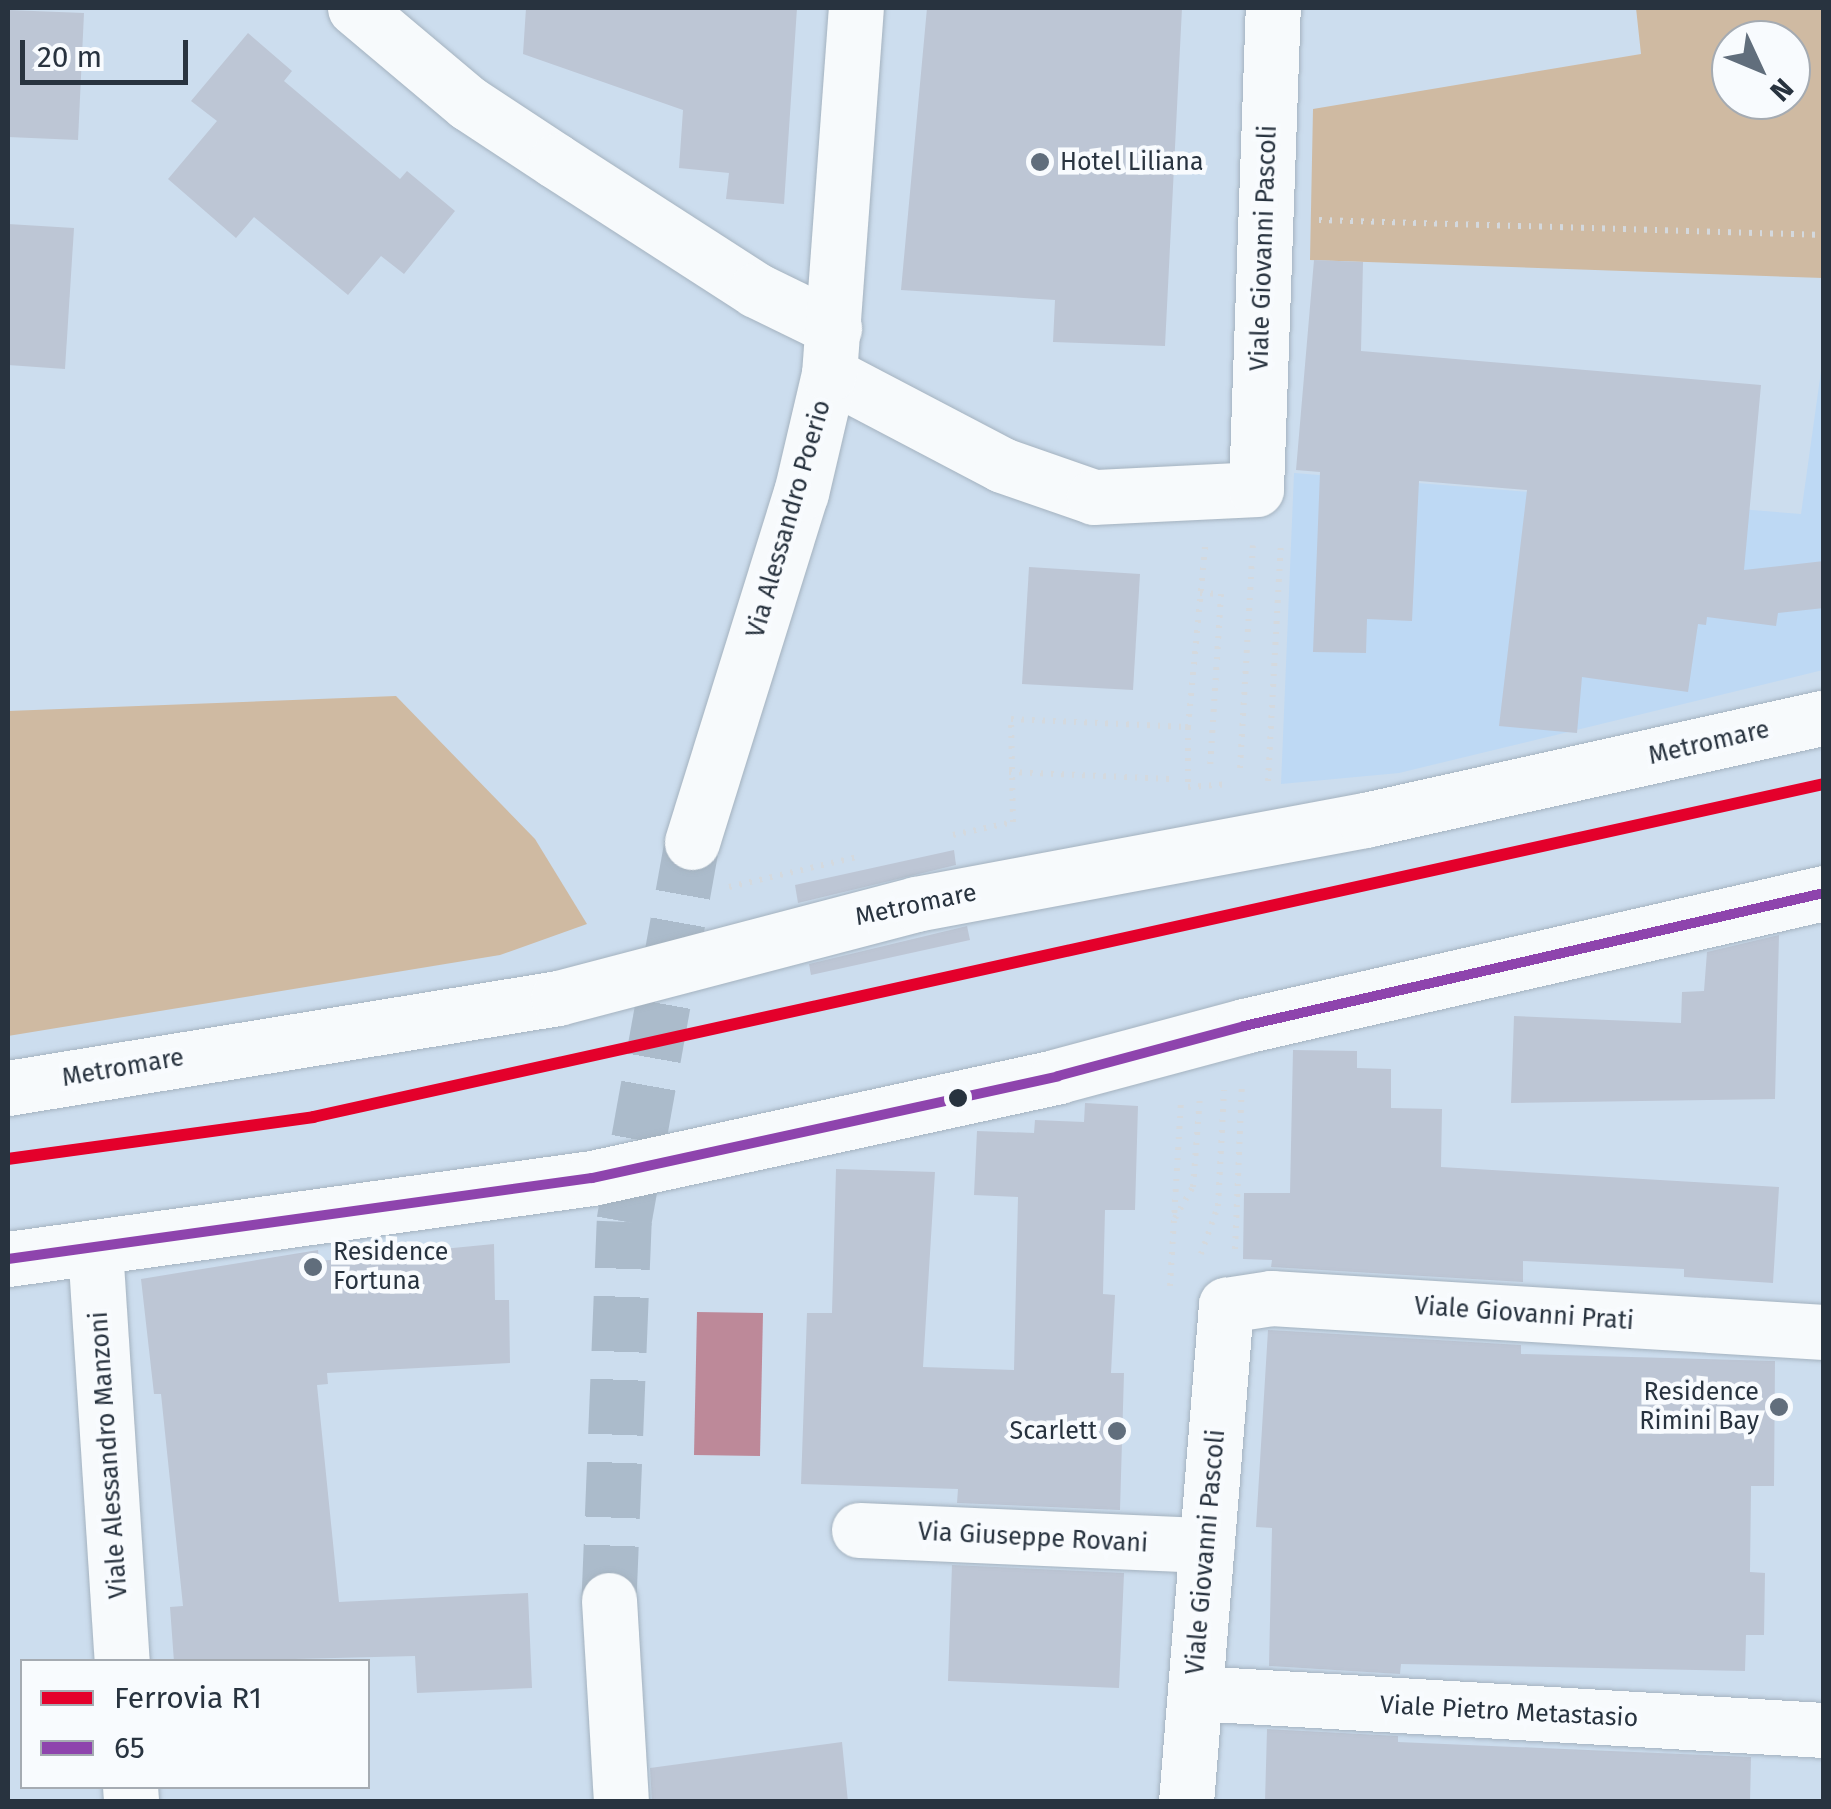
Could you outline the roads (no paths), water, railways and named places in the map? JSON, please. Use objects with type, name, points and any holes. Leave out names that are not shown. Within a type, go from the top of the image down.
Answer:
[{"type":"street","points":[[355,8],[468,102],[756,290],[832,351]]},
{"type":"street","name":"Via Alessandro Poerio","points":[[692,842],[801,493],[832,351],[856,8]]},
{"type":"street","name":"Viale Giovanni Pascoli","points":[[832,351],[1002,466],[1094,497],[1269,506],[1273,8]]},
{"type":"street","name":"Metromare","points":[[8,1088],[558,998],[916,904],[1365,820],[1824,717]]},
{"type":"street","points":[[8,1258],[592,1178],[1058,1076],[1211,1055],[1824,893]]},
{"type":"street","name":"Viale Alessandro Manzoni","points":[[95,1248],[122,1659]]},
{"type":"street","name":"Viale Giovanni Pascoli","points":[[1186,1802],[1207,1545],[1218,1282]]},
{"type":"street","name":"Viale Giovanni Prati","points":[[1218,1282],[1272,1298],[1824,1332]]},
{"type":"street","name":"Via Giuseppe Rovani","points":[[859,1530],[1207,1545]]},
{"type":"street","points":[[608,1600],[621,1802]]},
{"type":"street","name":"Viale Pietro Metastasio","points":[[1194,1693],[1824,1730]]},
{"type":"tunnel","points":[[609,1600],[624,1221],[692,842]]},
{"type":"rail line","name":"R1","points":[[8,1159],[313,1117],[1824,784]]},
{"type":"place","name":"Hotel Liliana","points":[[1040,162]]},
{"type":"place","name":"Residence Fortuna","points":[[313,1267]]},
{"type":"place","name":"Residence Rimini Bay","points":[[1779,1407]]},
{"type":"place","name":"Scarlett","points":[[1117,1431]]}]
